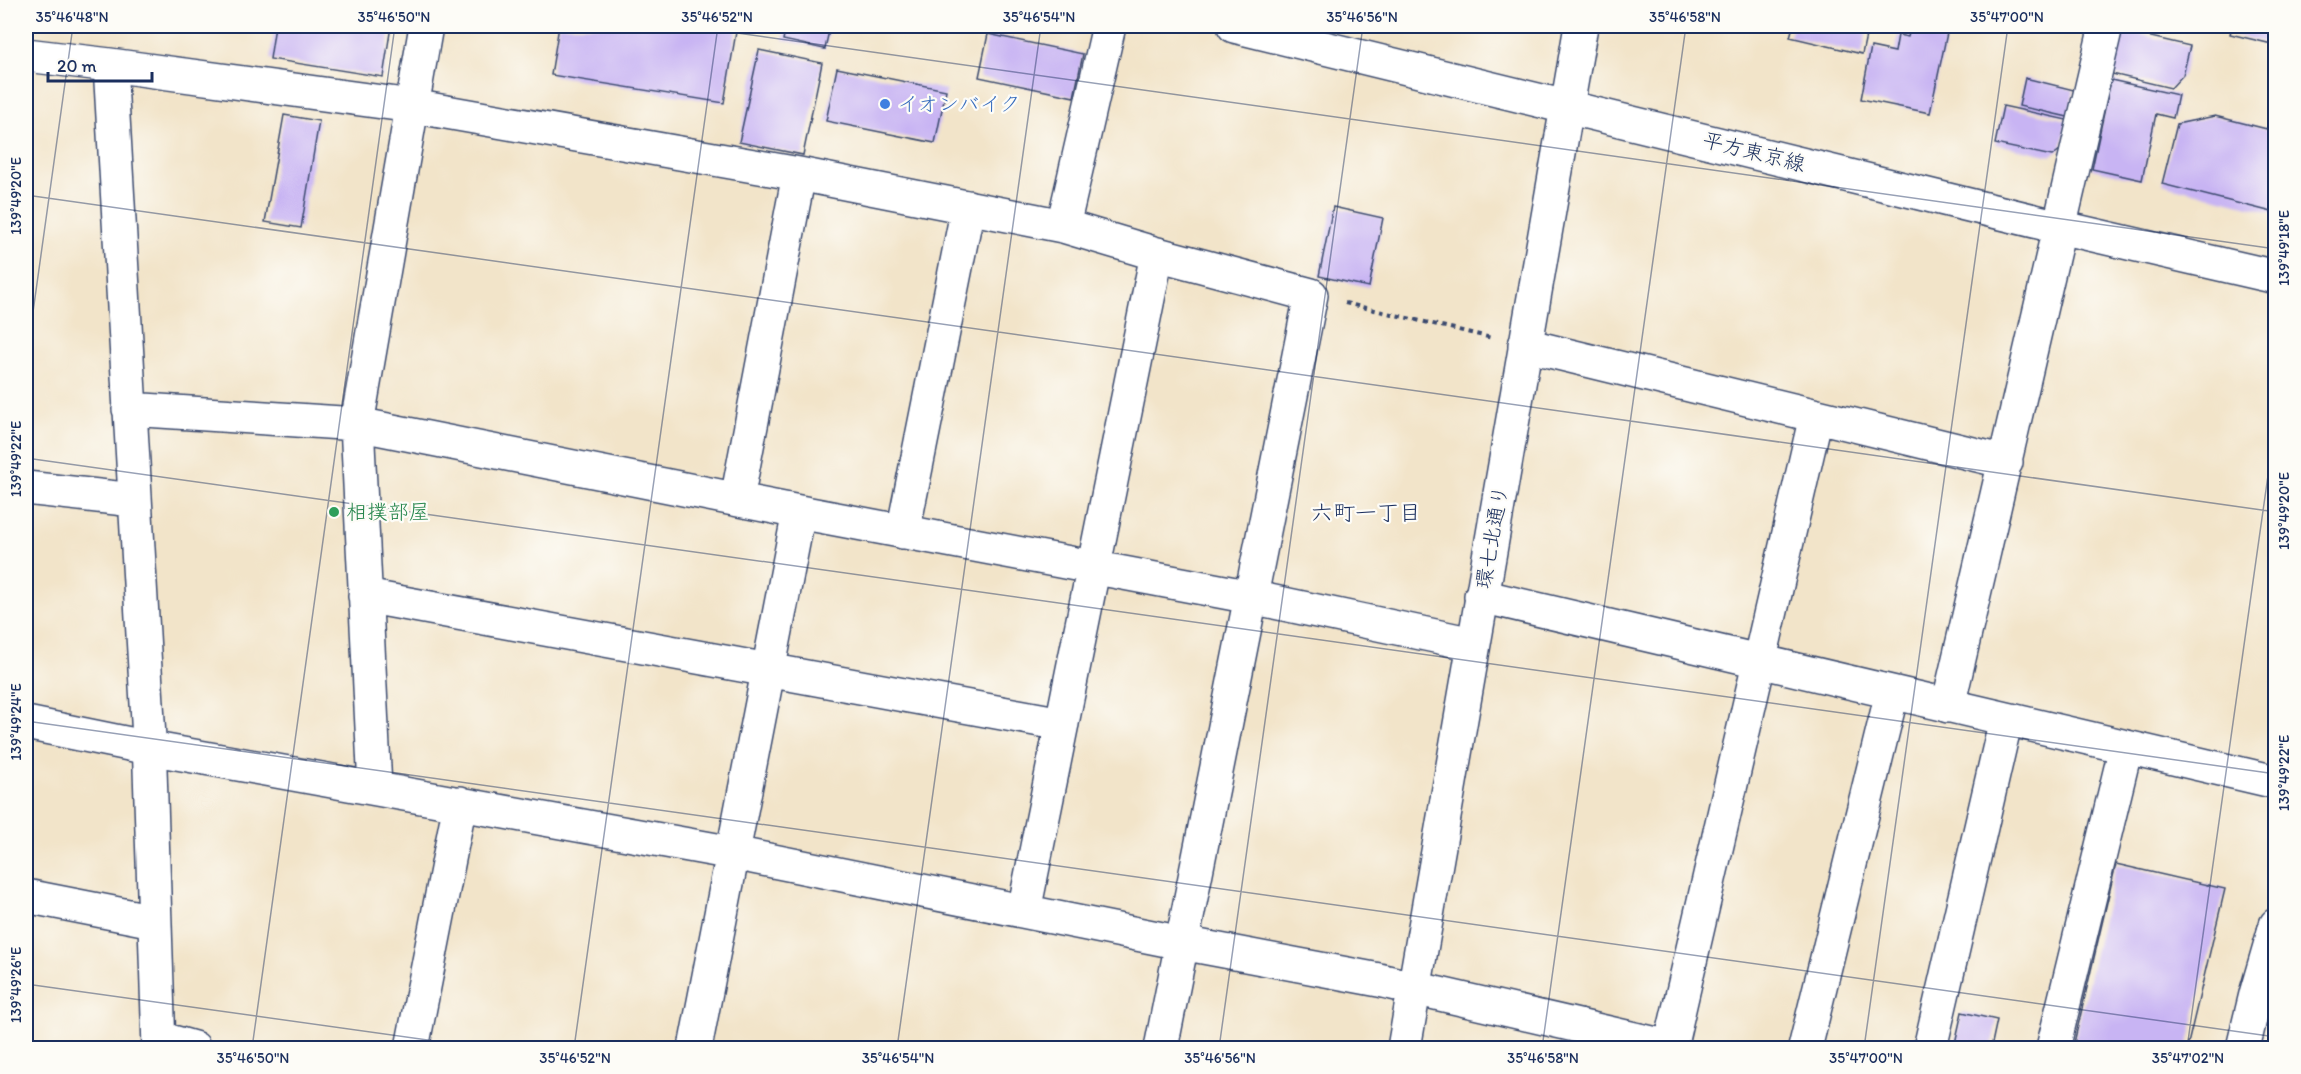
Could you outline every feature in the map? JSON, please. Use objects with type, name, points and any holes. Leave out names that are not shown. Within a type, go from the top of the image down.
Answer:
[{"type":"street","points":[[375,788],[357,424],[426,26]]},
{"type":"street","points":[[1063,226],[1109,26]]},
{"type":"street","name":"平方東京線","points":[[1234,26],[2276,277]]},
{"type":"street","name":"環七北通り","points":[[1404,1048],[1581,26]]},
{"type":"street","points":[[1948,706],[2106,26]]},
{"type":"street","points":[[26,56],[110,65],[412,106],[799,174],[1063,226],[1157,255],[1311,294],[1161,1048]]},
{"type":"street","points":[[110,65],[149,748],[159,1043],[194,1048]]},
{"type":"street","points":[[737,499],[799,174]]},
{"type":"street","points":[[903,532],[968,207]]},
{"type":"street","points":[[1024,911],[1157,255]]},
{"type":"street","points":[[1525,345],[2006,462]]},
{"type":"street","points":[[129,409],[357,424],[799,512],[1251,597],[1473,644]]},
{"type":"street","points":[[26,723],[149,748],[733,853],[1414,988],[1672,1048],[1758,662],[1816,416]]},
{"type":"street","points":[[26,488],[134,500]]},
{"type":"street","points":[[695,1048],[799,512]]},
{"type":"street","points":[[365,596],[1062,724]]},
{"type":"street","points":[[1481,596],[2276,782]]},
{"type":"street","points":[[1805,1048],[1892,693]]},
{"type":"street","points":[[1930,1048],[2006,719]]},
{"type":"street","points":[[2053,1048],[2126,747]]},
{"type":"street","points":[[412,1048],[460,803]]},
{"type":"street","points":[[26,896],[154,921]]},
{"type":"street","points":[[2243,1048],[2266,996],[2275,929]]},
{"type":"path","points":[[1311,294],[1525,345]]},
{"type":"building","points":[[275,26],[391,26],[383,77],[270,59]]},
{"type":"building","points":[[559,26],[737,26],[724,103],[551,75]]},
{"type":"building","points":[[786,26],[830,26],[825,49],[783,40]]},
{"type":"building","points":[[1793,26],[1868,26],[1862,54],[1790,37]]},
{"type":"building","points":[[1911,26],[1947,33],[1930,113],[1861,99],[1871,47],[1895,52],[1898,35],[1908,37]]},
{"type":"building","points":[[2232,26],[2276,26],[2272,44],[2230,34]]},
{"type":"building","points":[[2121,30],[2190,46],[2183,75],[2171,88],[2112,74]]},
{"type":"building","points":[[988,34],[1083,54],[1074,97],[979,77]]},
{"type":"building","points":[[759,50],[822,63],[803,155],[739,142]]},
{"type":"building","points":[[837,68],[946,90],[935,143],[826,121]]},
{"type":"building","points":[[2025,78],[2074,90],[2068,117],[2019,106]]},
{"type":"building","points":[[2111,80],[2178,95],[2173,118],[2156,114],[2142,180],[2092,169]]},
{"type":"building","points":[[2003,106],[2067,120],[2061,149],[2052,156],[1995,144]]},
{"type":"building","points":[[284,115],[319,121],[301,228],[265,222]]},
{"type":"building","points":[[2275,115],[2276,213],[2162,184],[2177,124],[2215,116],[2271,130]]},
{"type":"building","points":[[1333,207],[1383,218],[1369,287],[1319,276]]},
{"type":"building","points":[[2116,864],[2225,889],[2187,1048],[2098,1048],[2074,1043]]},
{"type":"building","points":[[1962,1012],[1997,1020],[1991,1048],[1954,1048]]},
{"type":"place","name":"イオンバイク","points":[[885,104]]},
{"type":"place","name":"相撲部屋","points":[[334,512]]},
{"type":"district","name":"六町一丁目","points":[[1366,512]]}]
